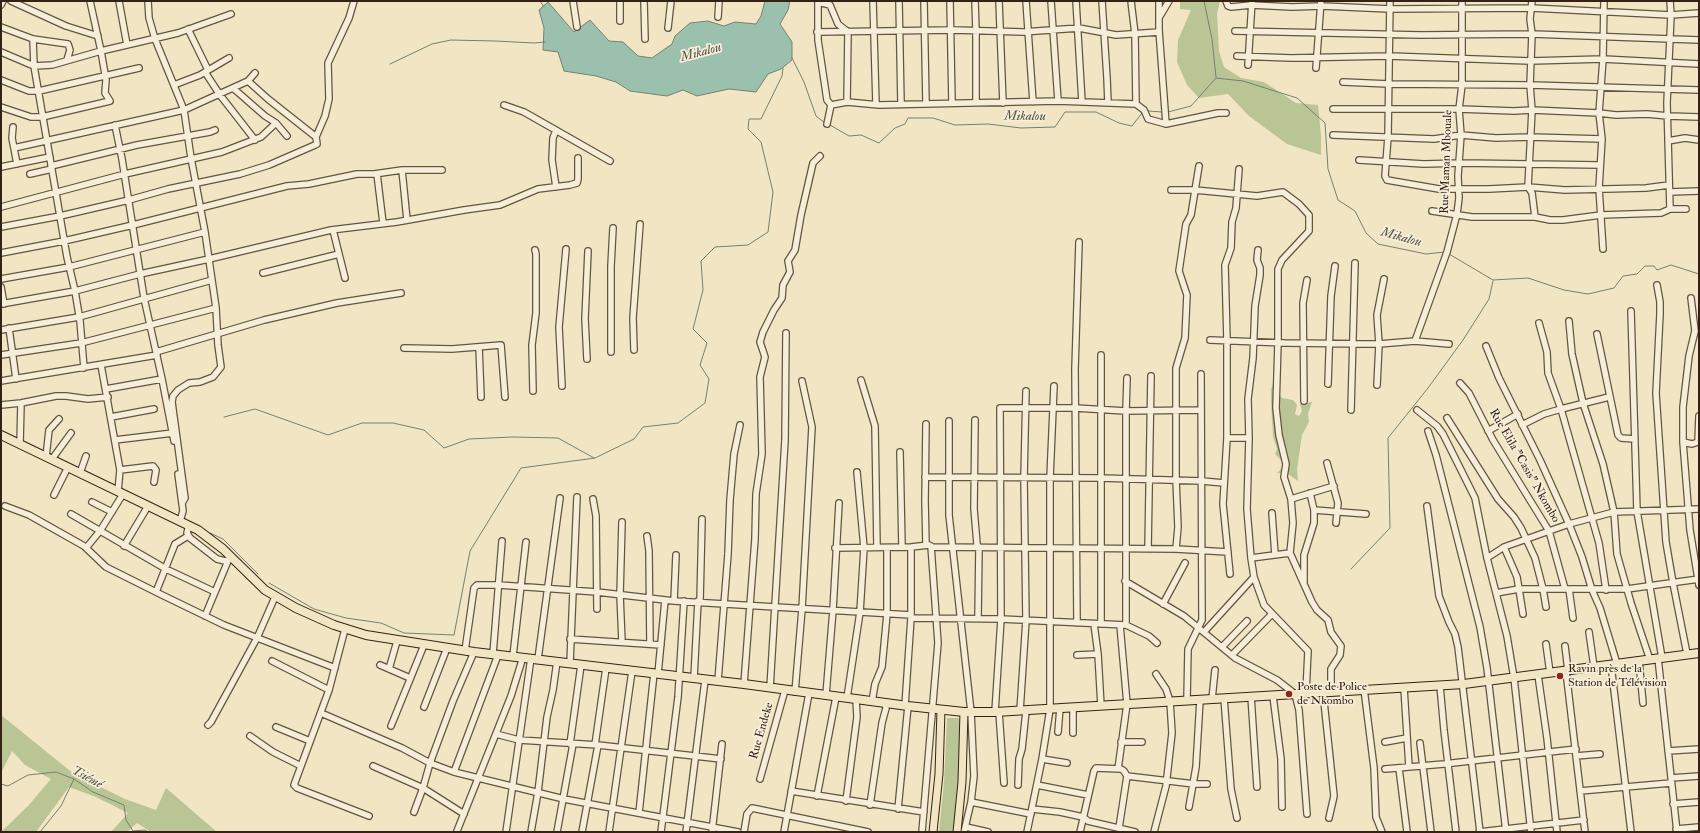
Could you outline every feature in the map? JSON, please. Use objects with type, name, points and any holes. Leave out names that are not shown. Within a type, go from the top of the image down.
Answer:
[{"type":"highway","points":[[1,435],[189,525],[217,544],[230,560],[275,597],[302,611],[366,636],[465,651],[680,676],[937,710],[968,712],[1023,711],[1364,689],[1440,686],[1488,682],[1699,653]]},
{"type":"main road","points":[[933,832],[939,774],[937,710]]},
{"type":"main road","points":[[957,832],[968,712]]},
{"type":"street","points":[[1,5],[4,1]]},
{"type":"street","points":[[10,1],[66,26],[98,36]]},
{"type":"street","points":[[1,107],[31,117],[42,117],[110,101],[105,93],[105,77],[101,51],[90,1]]},
{"type":"street","points":[[119,1],[128,45]]},
{"type":"street","points":[[148,1],[149,18],[155,39],[184,110],[187,136],[206,232],[216,308],[221,367],[213,377],[200,382],[189,383],[178,390],[173,396],[172,402],[177,450]]},
{"type":"street","points":[[1,227],[60,216],[129,200],[168,189],[240,174],[269,165],[317,144],[316,137],[325,116],[329,99],[328,63],[349,18],[354,1]]},
{"type":"street","points":[[573,1],[577,27]]},
{"type":"street","points":[[620,1],[620,21]]},
{"type":"street","points":[[644,1],[645,39]]},
{"type":"street","points":[[668,28],[671,1]]},
{"type":"street","points":[[718,17],[719,1]]},
{"type":"street","points":[[831,105],[827,100],[817,32],[818,1],[830,5],[838,24],[848,32]]},
{"type":"street","points":[[873,1],[876,104]]},
{"type":"street","points":[[900,1],[901,104]]},
{"type":"street","points":[[924,1],[926,103]]},
{"type":"street","points":[[950,1],[952,102]]},
{"type":"street","points":[[975,1],[976,102]]},
{"type":"street","points":[[999,1],[1003,103]]},
{"type":"street","points":[[1026,1],[1032,102]]},
{"type":"street","points":[[1051,1],[1058,101]]},
{"type":"street","points":[[1076,1],[1079,28],[1082,102]]},
{"type":"street","points":[[1102,1],[1108,103]]},
{"type":"street","points":[[1131,1],[1135,34],[1136,104]]},
{"type":"street","points":[[1159,1],[1159,32],[1166,124]]},
{"type":"street","points":[[1160,16],[1169,1]]},
{"type":"street","points":[[1226,1],[1228,6],[1231,7],[1252,3],[1292,8],[1322,4],[1390,9],[1531,8],[1603,12],[1671,14],[1699,13]]},
{"type":"street","points":[[1390,1],[1389,109],[1385,176],[1387,180],[1432,188],[1489,189],[1528,187],[1565,190],[1646,188],[1669,185]]},
{"type":"street","name":"Rue Maman Mbouale","points":[[1415,341],[1447,252],[1457,214],[1461,135],[1459,109],[1462,85],[1462,1]]},
{"type":"street","points":[[1532,1],[1530,19],[1532,34],[1530,61],[1532,110],[1528,187],[1532,193],[1535,217]]},
{"type":"street","points":[[1603,249],[1599,188],[1602,139],[1599,113],[1602,87],[1604,1]]},
{"type":"street","points":[[1670,1],[1671,14],[1668,88],[1670,209]]},
{"type":"street","points":[[1248,65],[1252,3]]},
{"type":"street","points":[[1316,68],[1322,4]]},
{"type":"street","points":[[1,52],[34,66],[52,65],[101,51],[155,39],[231,14]]},
{"type":"street","points":[[1,27],[33,39],[68,44],[70,50],[67,60]]},
{"type":"street","points":[[817,32],[924,32],[951,30],[1028,32],[1079,28],[1104,34],[1159,32]]},
{"type":"street","points":[[188,29],[207,71],[220,95],[255,140]]},
{"type":"street","points":[[1235,31],[1390,34],[1532,34],[1699,40]]},
{"type":"street","points":[[847,102],[848,32]]},
{"type":"street","points":[[33,39],[34,66],[64,241],[75,291],[84,368]]},
{"type":"street","points":[[1237,56],[1389,56],[1530,61],[1603,59],[1669,64],[1699,64]]},
{"type":"street","points":[[174,86],[207,71],[229,58]]},
{"type":"street","points":[[1,80],[29,91],[39,92],[139,68]]},
{"type":"street","points":[[14,148],[47,142],[184,110],[248,81],[255,73]]},
{"type":"street","points":[[248,81],[316,137]]},
{"type":"street","points":[[1343,82],[1462,85],[1530,84],[1699,90]]},
{"type":"street","points":[[233,88],[265,116],[276,123],[287,136]]},
{"type":"street","points":[[831,105],[847,102],[901,104],[1058,101],[1136,104],[1144,110],[1148,119],[1166,124],[1218,113],[1226,113]]},
{"type":"street","points":[[504,105],[524,112],[610,161]]},
{"type":"street","points":[[827,124],[831,105]]},
{"type":"street","points":[[1333,109],[1532,110],[1616,115],[1647,114],[1699,117]]},
{"type":"street","points":[[1,207],[125,174],[222,152],[255,140],[276,123]]},
{"type":"street","points":[[115,125],[125,174],[144,298],[157,354],[186,498],[182,503],[183,511],[180,521]]},
{"type":"street","points":[[13,127],[12,134],[16,164]]},
{"type":"street","points":[[30,174],[120,149],[215,130]]},
{"type":"street","points":[[556,130],[553,138],[552,160],[556,187]]},
{"type":"street","points":[[1333,134],[1434,139],[1461,135],[1496,138],[1530,137],[1602,139]]},
{"type":"street","points":[[1668,141],[1684,138],[1699,140]]},
{"type":"street","points":[[744,684],[755,539],[756,494],[762,454],[760,377],[765,357],[760,342],[763,332],[774,310],[782,298],[783,285],[790,272],[788,261],[795,250],[801,215],[813,163],[820,156]]},
{"type":"street","points":[[1,168],[50,157]]},
{"type":"street","points":[[1,287],[2,304],[75,291],[140,274],[333,230],[500,205],[508,203],[538,189],[577,183],[578,158]]},
{"type":"street","points":[[1360,160],[1424,164],[1460,162],[1600,164]]},
{"type":"street","points":[[1176,550],[1178,527],[1176,480],[1176,368],[1185,338],[1187,295],[1179,272],[1186,224],[1191,215],[1199,166]]},
{"type":"street","points":[[1230,574],[1223,515],[1227,438],[1228,340],[1226,265],[1231,248],[1232,222],[1236,208],[1239,169]]},
{"type":"street","points":[[402,170],[407,220]]},
{"type":"street","points":[[1,253],[64,241],[133,225],[287,186],[309,184],[357,174],[377,174],[402,170],[442,170]]},
{"type":"street","points":[[377,174],[383,223]]},
{"type":"street","points":[[1171,190],[1195,190],[1257,196],[1283,192],[1299,204],[1310,215],[1309,231],[1282,260],[1278,270],[1276,408],[1279,435],[1286,464],[1284,477],[1291,499],[1293,523],[1290,553],[1314,606],[1328,620],[1331,632],[1341,646],[1340,655],[1331,669],[1327,692],[1334,796],[1329,818]]},
{"type":"street","points":[[1670,192],[1699,191]]},
{"type":"street","points":[[1432,211],[1472,217],[1535,217],[1550,220],[1563,220],[1601,215],[1661,213],[1670,209],[1686,209]]},
{"type":"street","points":[[634,350],[633,318],[640,224]]},
{"type":"street","points":[[611,352],[611,266],[613,228]]},
{"type":"street","points":[[333,230],[345,278]]},
{"type":"street","points":[[1,279],[69,267],[206,232]]},
{"type":"street","points":[[1077,623],[1075,408],[1079,242]]},
{"type":"street","points":[[562,386],[559,328],[566,249]]},
{"type":"street","points":[[533,391],[532,345],[536,313],[535,250]]},
{"type":"street","points":[[1258,250],[1257,260],[1260,268],[1260,275],[1255,306],[1253,363],[1248,399],[1249,438],[1247,509],[1251,558],[1254,577],[1262,601],[1272,614],[1308,651],[1306,693]]},
{"type":"street","points":[[587,359],[585,319],[588,251]]},
{"type":"street","points":[[263,273],[339,254]]},
{"type":"street","points":[[1351,410],[1355,262]]},
{"type":"street","points":[[1328,384],[1331,296],[1335,266]]},
{"type":"street","points":[[1377,385],[1379,344],[1378,306],[1384,279]]},
{"type":"street","points":[[1,330],[79,317],[212,280]]},
{"type":"street","points":[[1304,401],[1303,302],[1306,280]]},
{"type":"street","points":[[1657,285],[1660,308],[1656,393],[1666,542],[1688,654]]},
{"type":"street","points":[[1,381],[84,368],[157,354],[264,320],[337,303],[401,293]]},
{"type":"street","points":[[1496,593],[1519,589],[1627,589],[1699,581],[1688,508],[1683,442],[1683,407],[1689,356],[1695,331],[1691,298]]},
{"type":"street","points":[[1,355],[81,343],[216,308]]},
{"type":"street","points":[[1631,311],[1637,511],[1649,586],[1676,830],[1699,827]]},
{"type":"street","points":[[1569,321],[1572,354],[1583,403],[1603,464],[1614,512],[1617,554],[1627,589],[1657,659]]},
{"type":"street","points":[[1539,324],[1547,352],[1548,373],[1560,409],[1601,554],[1606,590]]},
{"type":"street","points":[[9,328],[16,379]]},
{"type":"street","points":[[770,688],[786,440],[786,333]]},
{"type":"street","points":[[1597,334],[1618,437],[1635,439]]},
{"type":"street","points":[[1210,340],[1278,343],[1379,344],[1415,341],[1448,344]]},
{"type":"street","points":[[404,348],[452,349],[502,345],[505,397]]},
{"type":"street","points":[[1486,346],[1499,378],[1518,414],[1569,524],[1582,557],[1592,590],[1600,608],[1614,665],[1631,832]]},
{"type":"street","points":[[479,347],[481,397]]},
{"type":"street","points":[[1101,355],[1101,624]]},
{"type":"street","points":[[86,548],[100,531],[112,512],[120,492],[120,470],[101,365]]},
{"type":"street","points":[[1188,700],[1188,649],[1195,631],[1199,628],[1202,620],[1201,374]]},
{"type":"street","points":[[1148,549],[1151,376]]},
{"type":"street","points":[[1118,769],[1127,704],[1123,625],[1126,550],[1125,479],[1128,378]]},
{"type":"street","points":[[106,390],[162,379]]},
{"type":"street","points":[[861,380],[874,426],[877,547]]},
{"type":"street","points":[[795,692],[802,608],[812,427],[802,381]]},
{"type":"street","name":"Rue Elila \"Casis\" Nkombo","points":[[1460,383],[1469,393],[1488,431],[1549,531],[1567,589],[1573,618]]},
{"type":"street","points":[[1027,832],[1042,759],[1050,709],[1050,478],[1054,386]]},
{"type":"street","points":[[1018,785],[1019,759],[1022,749],[1026,620],[1024,478],[1026,391]]},
{"type":"street","points":[[1,405],[21,403],[56,396],[88,399],[108,397]]},
{"type":"street","points":[[1522,425],[1544,414],[1609,397]]},
{"type":"street","points":[[20,444],[21,403]]},
{"type":"street","points":[[1004,783],[997,712],[1001,619],[1000,408],[1075,408],[1100,410],[1176,411],[1201,410]]},
{"type":"street","points":[[111,417],[154,409]]},
{"type":"street","points":[[1417,410],[1437,426],[1443,434],[1475,498],[1487,558],[1507,636],[1514,678],[1531,829]]},
{"type":"street","points":[[1488,431],[1518,414]]},
{"type":"street","points":[[1683,442],[1692,444],[1698,442],[1699,416]]},
{"type":"street","points":[[1447,418],[1498,499],[1514,517],[1535,558],[1546,607]]},
{"type":"street","points":[[49,458],[50,430],[59,419]]},
{"type":"street","points":[[975,420],[974,509],[976,544],[978,548],[978,618]]},
{"type":"street","points":[[949,421],[949,515],[962,618],[974,776],[971,802],[965,830],[988,832]]},
{"type":"street","points":[[922,832],[937,710],[938,643],[929,546],[925,477],[926,424]]},
{"type":"street","points":[[718,681],[728,554],[730,492],[734,454],[740,425]]},
{"type":"street","points":[[1428,431],[1436,455],[1474,601],[1487,668],[1506,831]]},
{"type":"street","points":[[49,458],[71,433]]},
{"type":"street","points":[[115,440],[173,433]]},
{"type":"street","points":[[1227,438],[1249,438]]},
{"type":"street","points":[[900,452],[902,547]]},
{"type":"street","points":[[80,473],[86,456]]},
{"type":"street","points":[[1327,463],[1338,503],[1336,523]]},
{"type":"street","points":[[120,470],[153,466],[156,470],[154,482]]},
{"type":"street","points":[[54,495],[68,467]]},
{"type":"street","points":[[847,698],[860,612],[864,548],[857,472]]},
{"type":"street","points":[[925,477],[1202,480],[1224,483]]},
{"type":"street","points":[[1291,499],[1334,486]]},
{"type":"street","points":[[1304,584],[1304,555],[1314,526],[1314,510],[1310,493]]},
{"type":"street","points":[[570,663],[577,497]]},
{"type":"street","points":[[506,832],[531,658],[548,589],[560,498]]},
{"type":"street","points":[[593,499],[596,516],[597,609]]},
{"type":"street","points":[[92,502],[112,512]]},
{"type":"street","points":[[826,695],[833,610],[835,548],[839,504]]},
{"type":"street","points":[[5,506],[29,515],[86,548],[106,567],[156,592],[257,638],[335,668]]},
{"type":"street","points":[[124,546],[148,506]]},
{"type":"street","points":[[1427,506],[1439,596],[1449,622],[1456,634],[1464,684],[1480,832],[1531,829],[1584,820]]},
{"type":"street","points":[[1487,558],[1504,547],[1569,524],[1614,512],[1688,508],[1699,509]]},
{"type":"street","points":[[1314,510],[1366,514]]},
{"type":"street","points":[[1272,513],[1275,555]]},
{"type":"street","points":[[71,514],[166,569],[215,592]]},
{"type":"street","points":[[694,678],[702,519]]},
{"type":"street","points":[[622,522],[620,595],[622,642]]},
{"type":"street","points":[[189,525],[187,530],[188,536],[214,557],[221,560],[230,560],[206,616]]},
{"type":"street","points":[[156,592],[175,544],[188,536]]},
{"type":"street","points":[[647,536],[649,551],[650,644]]},
{"type":"street","points":[[454,772],[496,654],[502,541]]},
{"type":"street","points":[[513,656],[526,542]]},
{"type":"street","points":[[835,548],[929,546],[953,548],[1001,547],[1101,550],[1148,549],[1228,552]]},
{"type":"street","points":[[898,809],[911,617],[911,547]]},
{"type":"street","points":[[1504,547],[1514,571],[1519,589],[1523,614]]},
{"type":"street","points":[[872,702],[882,667],[886,614],[887,548]]},
{"type":"street","points":[[1251,558],[1290,553]]},
{"type":"street","points":[[674,601],[676,555]]},
{"type":"street","points":[[1163,604],[1186,563]]},
{"type":"street","points":[[1204,632],[1254,577]]},
{"type":"street","points":[[1125,581],[1184,616],[1232,655],[1277,680],[1295,694],[1299,710],[1307,814]]},
{"type":"street","points":[[465,651],[474,588],[477,585],[499,585],[597,592],[674,601],[699,601],[833,610],[911,617],[978,618],[1123,625],[1149,636],[1157,643]]},
{"type":"street","points":[[208,725],[257,638],[275,597]]},
{"type":"street","points":[[639,813],[646,750],[661,645],[665,600]]},
{"type":"street","points":[[661,832],[680,676],[684,601]]},
{"type":"street","points":[[1232,655],[1272,614]]},
{"type":"street","points":[[1222,647],[1247,621]]},
{"type":"street","points":[[1094,624],[1098,654],[1101,706]]},
{"type":"street","points":[[345,629],[329,690],[294,782],[295,787],[369,816]]},
{"type":"street","points":[[1589,632],[1594,667]]},
{"type":"street","points":[[570,639],[661,645]]},
{"type":"street","points":[[390,669],[397,641]]},
{"type":"street","points":[[1546,644],[1550,673]]},
{"type":"street","points":[[391,726],[424,645]]},
{"type":"street","points":[[1565,646],[1585,832]]},
{"type":"street","points":[[424,707],[447,648]]},
{"type":"street","points":[[414,812],[453,701],[474,652]]},
{"type":"street","points":[[1077,655],[1098,654]]},
{"type":"street","points":[[456,831],[479,779],[511,696],[531,658]]},
{"type":"street","points":[[272,661],[329,690]]},
{"type":"street","points":[[531,832],[538,792],[543,742],[557,661]]},
{"type":"street","points":[[1639,661],[1643,703]]},
{"type":"street","points":[[380,665],[410,678]]},
{"type":"street","points":[[557,832],[564,799],[572,744],[581,665]]},
{"type":"street","points":[[582,832],[597,745],[606,668]]},
{"type":"street","points":[[1212,699],[1215,670]]},
{"type":"street","points":[[609,832],[632,671]]},
{"type":"street","points":[[1154,832],[1166,781],[1172,733],[1170,701],[1166,689],[1156,674]]},
{"type":"street","points":[[1538,675],[1557,832]]},
{"type":"street","points":[[686,832],[705,680]]},
{"type":"street","points":[[1440,686],[1456,832]]},
{"type":"street","points":[[1404,688],[1409,767]]},
{"type":"street","points":[[1364,689],[1374,768],[1376,817],[1382,832]]},
{"type":"street","name":"Rue Endeke","points":[[760,779],[785,690]]},
{"type":"street","points":[[784,832],[809,693]]},
{"type":"street","points":[[1250,696],[1256,787]]},
{"type":"street","points":[[1273,696],[1281,760],[1282,807]]},
{"type":"street","points":[[817,796],[836,697]]},
{"type":"street","points":[[1224,698],[1231,789],[1238,818]]},
{"type":"street","points":[[846,801],[857,717],[856,700]]},
{"type":"street","points":[[1189,806],[1196,767],[1200,700]]},
{"type":"street","points":[[870,805],[882,723],[886,708],[885,703]]},
{"type":"street","points":[[1058,732],[1060,708]]},
{"type":"street","points":[[1073,708],[1073,733]]},
{"type":"street","points":[[320,713],[402,748],[430,763],[454,772],[564,799],[687,821],[713,829],[738,832]]},
{"type":"street","points":[[276,727],[310,741]]},
{"type":"street","points":[[496,734],[519,740],[597,745],[721,759]]},
{"type":"street","points":[[250,736],[273,752],[300,766]]},
{"type":"street","points":[[1385,742],[1407,738]]},
{"type":"street","points":[[1121,742],[1142,742]]},
{"type":"street","points":[[1420,743],[1431,832]]},
{"type":"street","points":[[713,829],[722,744]]},
{"type":"street","points":[[1385,769],[1448,764],[1576,749]]},
{"type":"street","points":[[1668,751],[1699,749]]},
{"type":"street","points":[[1576,756],[1600,754]]},
{"type":"street","points":[[1042,759],[1067,763]]},
{"type":"street","points":[[373,766],[423,788],[464,814]]},
{"type":"street","points":[[1080,832],[1095,768],[1118,769],[1124,771],[1127,776],[1120,828]]},
{"type":"street","points":[[1399,768],[1407,832]]},
{"type":"street","points":[[1127,776],[1194,784],[1207,784]]},
{"type":"street","points":[[1580,791],[1626,787],[1699,776]]},
{"type":"street","points":[[1037,785],[1088,795]]},
{"type":"street","points":[[791,792],[924,812]]},
{"type":"street","points":[[971,802],[1031,812],[1047,809],[1083,817],[1088,821],[1135,832]]},
{"type":"street","points":[[1673,804],[1699,802]]},
{"type":"street","points":[[744,832],[748,812],[752,808],[868,832]]},
{"type":"shaded area","points":[[1180,1],[1220,1],[1217,14],[1219,51],[1224,67],[1241,78],[1264,82],[1296,103],[1318,105],[1321,155],[1287,144],[1249,116],[1228,94],[1199,98],[1187,85],[1177,62],[1178,40],[1191,10],[1180,9]]},
{"type":"shaded area","points":[[1273,384],[1282,398],[1293,400],[1297,405],[1295,414],[1299,416],[1302,411],[1300,404],[1312,402],[1308,414],[1309,422],[1302,435],[1297,469],[1298,481],[1288,474],[1277,473],[1282,468],[1284,463],[1275,454],[1277,449],[1273,437],[1271,403],[1271,389]]},
{"type":"shaded area","points":[[1,715],[74,774],[125,799],[156,810],[166,788],[217,832],[151,832],[137,823],[127,832],[111,832],[128,813],[96,797],[69,787],[36,832],[1,832],[28,806],[51,779],[25,765],[12,751],[1,773]]},
{"type":"shaded area","points":[[947,718],[958,718],[961,720],[960,780],[954,832],[939,832],[944,782]]},
{"type":"water","points":[[765,1],[790,1],[788,10],[780,24],[792,42],[792,60],[781,69],[768,74],[756,92],[729,89],[697,96],[683,90],[667,96],[630,91],[616,82],[596,76],[564,71],[558,52],[543,50],[544,28],[539,10],[548,2],[574,32],[590,20],[609,41],[623,42],[638,56],[652,58],[672,44],[675,36],[690,23],[708,21],[724,26],[735,22],[756,24],[761,16]]},
{"type":"waterway","points":[[540,1],[544,7]]},
{"type":"waterway","points":[[1204,1],[1212,39],[1216,77]]},
{"type":"waterway","name":"Mikalou","points":[[390,64],[432,44],[451,40],[534,43],[545,42]]},
{"type":"waterway","name":"Mikalou","points":[[792,58],[804,82],[816,116],[825,123]]},
{"type":"waterway","points":[[269,583],[314,609],[346,618],[381,623],[404,633],[454,635],[470,551],[521,468],[595,458],[634,439],[643,427],[678,423],[705,403],[709,379],[700,365],[707,343],[693,329],[703,290],[701,261],[715,247],[748,245],[768,232],[773,192],[761,142],[748,129],[749,119],[761,119],[782,76],[783,68]]},
{"type":"waterway","name":"Mikalou","points":[[1216,78],[1243,81],[1297,98],[1325,123],[1328,169],[1338,200],[1355,211],[1366,233],[1378,244],[1426,254],[1445,252]]},
{"type":"waterway","name":"Mikalou","points":[[1168,112],[1191,106],[1216,78]]},
{"type":"waterway","name":"Mikalou","points":[[1148,111],[1162,112]]},
{"type":"waterway","name":"Mikalou","points":[[830,125],[849,136],[861,135],[879,143],[895,128],[905,124],[908,118],[933,118],[955,125],[988,124],[1021,128],[1055,127],[1065,112],[1096,112],[1119,123],[1132,126],[1142,113]]},
{"type":"waterway","name":"Mikalou","points":[[1449,254],[1493,280],[1528,278],[1564,290],[1588,294],[1614,288],[1623,276],[1637,274],[1645,266],[1654,266],[1657,270],[1671,265],[1699,274]]},
{"type":"waterway","points":[[1351,569],[1390,528],[1388,438],[1428,388],[1463,340],[1489,299],[1493,281]]},
{"type":"waterway","points":[[224,417],[255,409],[328,435],[362,423],[393,423],[424,430],[444,448],[469,439],[512,437],[558,438],[594,458]]},
{"type":"waterway","points":[[210,533],[223,539],[258,574]]},
{"type":"waterway","name":"Tsiémé","points":[[1,784],[8,786],[28,775],[56,772],[74,779],[93,792],[124,805],[126,820],[133,831],[145,830],[148,832]]},
{"type":"waterway","points":[[40,832],[61,806],[74,779]]},
{"type":"place","name":"Ravin près de la Station de Télévision","points":[[1560,676]]},
{"type":"place","name":"Poste de Police de Nkombo","points":[[1289,694]]}]
